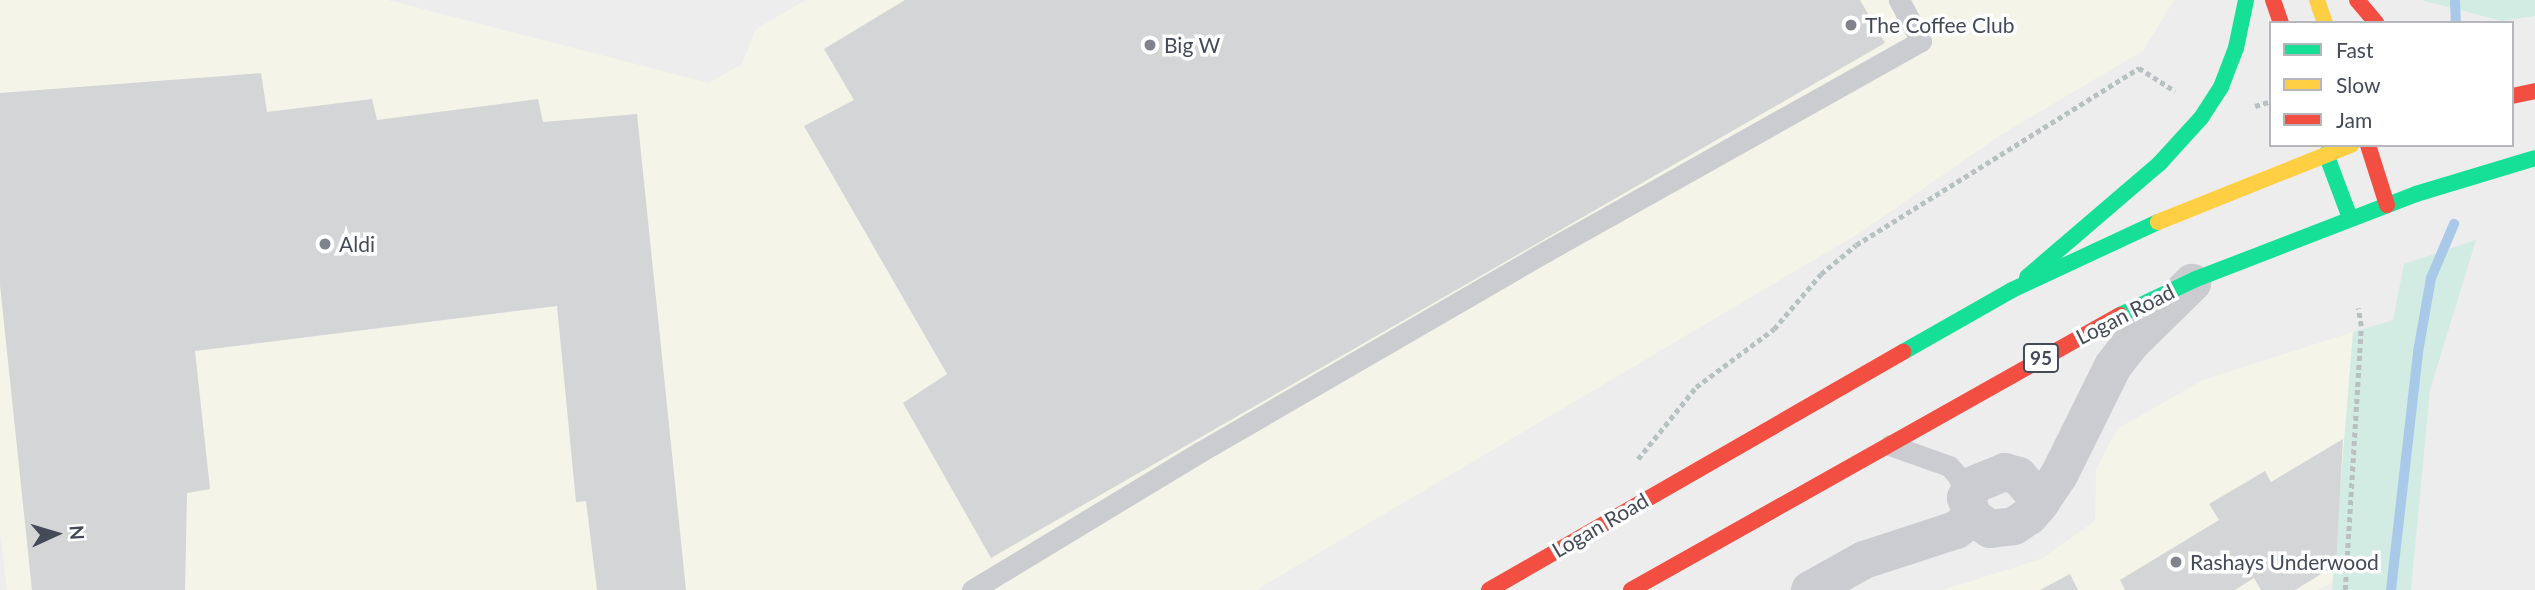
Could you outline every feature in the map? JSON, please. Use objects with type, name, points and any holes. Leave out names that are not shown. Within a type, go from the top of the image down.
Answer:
[{"type":"main road","points":[[2012,290],[2160,164],[2201,118],[2221,87],[2236,48],[2246,0]]},
{"type":"main road","points":[[2273,0],[2280,21]]},
{"type":"main road","points":[[2317,0],[2324,21]]},
{"type":"main road","points":[[2357,0],[2374,21]]},
{"type":"main road","points":[[2514,96],[2535,91]]},
{"type":"main road","points":[[2369,147],[2387,205]]},
{"type":"main road","points":[[2325,150],[2350,218]]},
{"type":"main road","name":"Logan Road","points":[[1489,590],[2012,290],[2183,210],[2325,150]]},
{"type":"main road","name":"Logan Road","points":[[1631,590],[2096,327],[2196,279],[2440,185],[2535,158]]},
{"type":"street","points":[[1810,590],[1864,560],[1956,530],[1969,507],[1990,529],[2014,526],[2029,516],[2059,475],[2113,366],[2131,343],[2196,279]]},
{"type":"lane","points":[[972,590],[1200,452],[1557,245],[1921,41],[1899,0]]},
{"type":"lane","points":[[1889,445],[1949,466],[1958,476],[1969,507]]},
{"type":"path","points":[[1696,387],[1774,329],[1821,274],[1856,245],[2139,68],[2176,91]]},
{"type":"path","points":[[2345,590],[2361,326],[2358,308]]},
{"type":"shaded area","points":[[0,0],[388,0],[709,83],[742,64],[756,29],[806,0],[2174,0],[2143,51],[2002,134],[1861,232],[1256,590],[7,590],[0,531]]},
{"type":"shaded area","points":[[2353,332],[2333,582],[2317,590],[1943,590],[2041,559],[2095,521],[2096,470],[2117,429],[2203,380]]},
{"type":"green space","points":[[2421,0],[2535,0],[2535,16],[2502,21]]},
{"type":"green space","points":[[2476,240],[2430,390],[2411,590],[2332,590],[2353,332],[2393,320],[2404,264]]},
{"type":"building","points":[[905,0],[1860,0],[1885,43],[991,558],[903,403],[947,374],[804,126],[854,100],[824,49]]},
{"type":"building","points":[[261,73],[267,112],[372,99],[377,120],[538,99],[543,122],[637,114],[686,590],[597,590],[586,501],[576,502],[557,306],[195,351],[210,489],[187,493],[185,590],[32,590],[0,285],[0,93]]},
{"type":"building","points":[[2343,439],[2336,565],[2295,590],[2261,590],[2254,578],[2235,590],[2125,590],[2120,580],[2219,520],[2209,504],[2265,471],[2271,482]]},
{"type":"building","points":[[2070,574],[2078,590],[2040,590]]},
{"type":"waterway","points":[[2455,0],[2456,21]]},
{"type":"waterway","points":[[2391,590],[2418,352],[2431,278],[2454,224]]},
{"type":"traffic: fast","points":[[2027,277],[2159,164],[2201,118],[2221,87],[2236,48],[2246,0]]},
{"type":"traffic: fast","points":[[2326,154],[2350,218]]},
{"type":"traffic: fast","points":[[2120,315],[2196,279],[2416,194],[2535,158]]},
{"type":"traffic: fast","points":[[1903,352],[2012,290],[2158,222]]},
{"type":"traffic: slow","points":[[2317,0],[2324,21]]},
{"type":"traffic: slow","points":[[2158,222],[2346,147]]},
{"type":"traffic: jam","points":[[2273,0],[2280,21]]},
{"type":"traffic: jam","points":[[2357,0],[2374,21]]},
{"type":"traffic: jam","points":[[2514,96],[2535,91]]},
{"type":"traffic: jam","points":[[2369,147],[2387,205]]},
{"type":"traffic: jam","points":[[1631,590],[2120,315]]},
{"type":"traffic: jam","points":[[1489,590],[1903,352]]},
{"type":"place","name":"The Coffee Club","points":[[1851,25]]},
{"type":"place","name":"Big W","points":[[1150,45]]},
{"type":"place","name":"Aldi","points":[[325,244]]},
{"type":"place","name":"Rashays Underwood","points":[[2176,562]]}]
